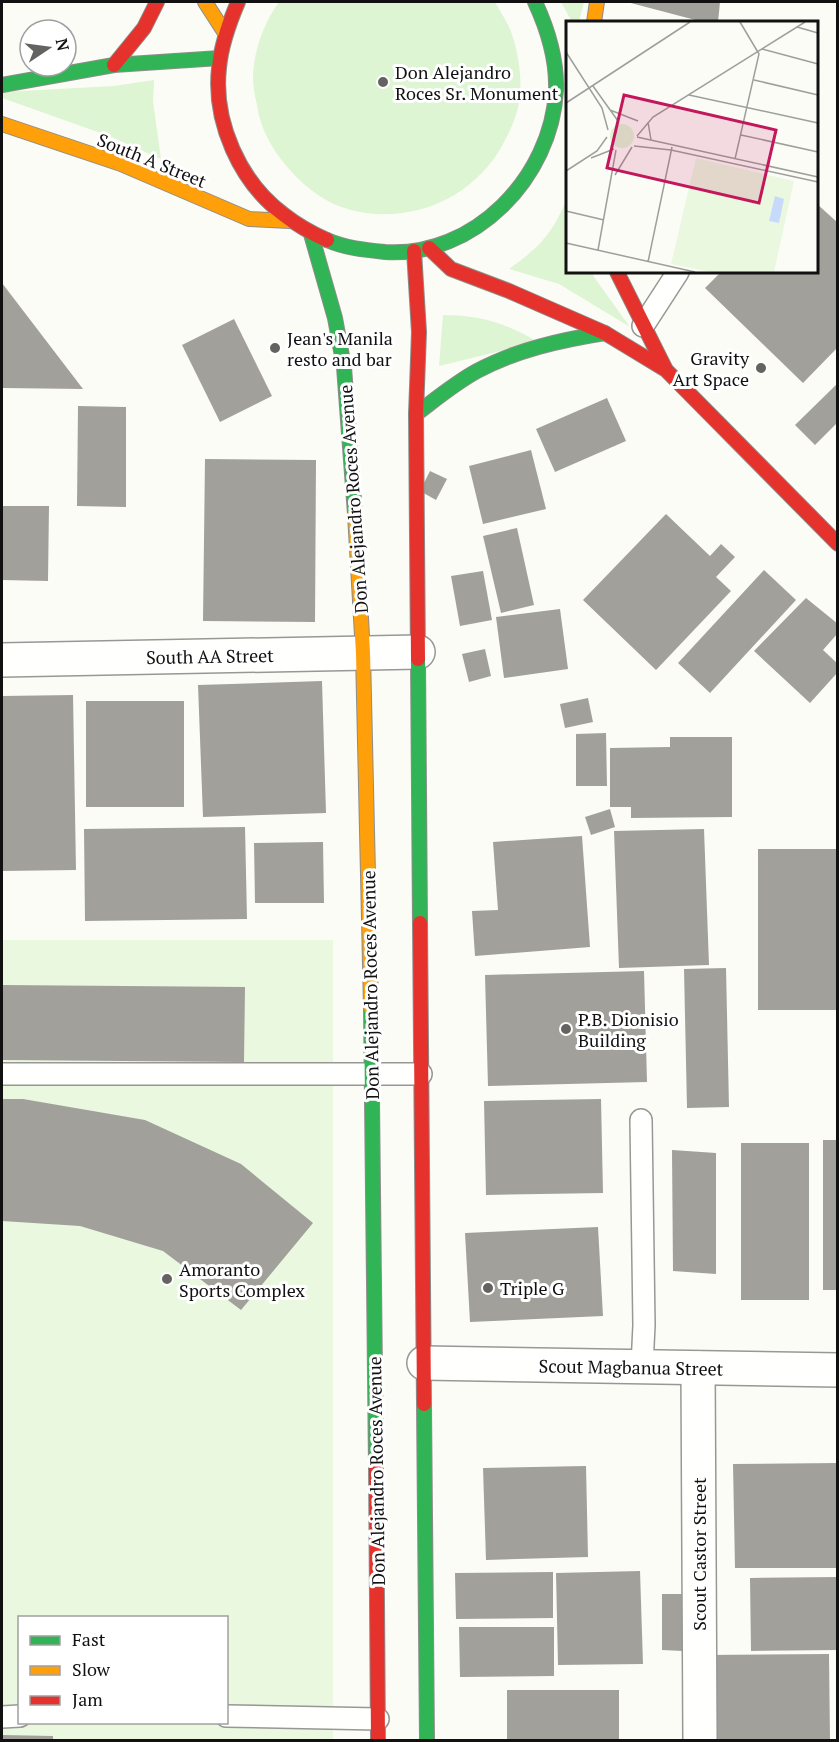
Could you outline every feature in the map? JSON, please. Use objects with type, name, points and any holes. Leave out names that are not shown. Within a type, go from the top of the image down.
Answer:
[{"type":"main road","points":[[114,64],[137,39],[152,17],[157,2]]},
{"type":"main road","points":[[205,2],[225,33]]},
{"type":"main road","points":[[238,2],[225,33],[218,84],[220,111],[237,161],[251,183],[268,203],[290,221],[311,234],[333,243],[356,250],[380,252],[429,248],[473,230],[512,198],[527,178],[540,156],[549,133],[554,108],[556,74],[551,40],[538,4]]},
{"type":"main road","points":[[594,21],[597,2]]},
{"type":"main road","points":[[2,85],[114,64],[220,58]]},
{"type":"main road","points":[[554,108],[563,136]]},
{"type":"main road","name":"South A Street","points":[[2,124],[121,164],[249,219],[290,221]]},
{"type":"main road","name":"Don Alejandro Roces Avenue","points":[[311,234],[335,318],[344,367],[363,652],[372,1074],[378,1740]]},
{"type":"main road","points":[[429,248],[451,269],[509,291],[605,333],[666,370],[837,544]]},
{"type":"main road","points":[[414,251],[419,332],[416,414],[427,1740]]},
{"type":"main road","points":[[617,273],[666,370]]},
{"type":"main road","points":[[416,414],[449,388],[485,367],[524,351],[564,339],[605,333]]},
{"type":"street","name":"South AA Street","points":[[2,660],[418,652]]},
{"type":"street","name":"Scout Magbanua Street","points":[[424,1363],[837,1370]]},
{"type":"street","name":"Scout Castor Street","points":[[698,1368],[700,1740]]},
{"type":"lane","points":[[643,326],[677,273]]},
{"type":"lane","points":[[2,1074],[421,1074]]},
{"type":"lane","points":[[641,1120],[644,1325],[642,1366]]},
{"type":"lane","points":[[2,1717],[18,1716]]},
{"type":"lane","points":[[228,1716],[378,1719]]},
{"type":"green space","points":[[279,2],[495,2],[513,37],[519,63],[520,97],[511,127],[489,165],[473,182],[453,196],[431,206],[408,212],[384,214],[360,212],[336,205],[310,189],[289,169],[273,147],[261,123],[254,92],[257,48]]},
{"type":"green space","points":[[561,2],[584,2],[579,21],[571,21]]},
{"type":"green space","points":[[154,80],[153,101],[161,159],[109,136],[2,98],[2,92],[114,86]]},
{"type":"green space","points":[[566,200],[566,273],[592,273],[630,327],[559,284],[509,269],[537,246],[556,221]]},
{"type":"green space","points":[[443,315],[492,321],[538,342],[439,366]]},
{"type":"green space","name":"Amoranto Sports Complex","points":[[2,940],[333,940],[333,1740],[2,1740]]},
{"type":"building","points":[[627,2],[720,2],[718,21],[699,21]]},
{"type":"building","points":[[818,205],[838,223],[838,347],[803,383],[705,288],[720,273],[818,273]]},
{"type":"building","points":[[2,283],[83,389],[2,388]]},
{"type":"building","points":[[234,319],[272,396],[220,422],[182,345]]},
{"type":"building","points":[[838,383],[838,422],[815,445],[795,425]]},
{"type":"building","points":[[607,398],[626,441],[555,472],[536,429]]},
{"type":"building","points":[[78,406],[126,407],[126,507],[77,506]]},
{"type":"building","points":[[531,450],[546,509],[483,524],[469,466]]},
{"type":"building","points":[[205,459],[316,460],[315,622],[203,621]]},
{"type":"building","points":[[430,471],[447,479],[436,500],[420,491]]},
{"type":"building","points":[[2,506],[49,506],[48,581],[2,580]]},
{"type":"building","points":[[666,514],[710,556],[721,544],[735,557],[716,577],[731,591],[656,670],[583,600]]},
{"type":"building","points":[[517,528],[534,605],[501,613],[483,536]]},
{"type":"building","points":[[764,570],[796,600],[710,693],[678,663]]},
{"type":"building","points":[[483,571],[492,620],[460,626],[451,576]]},
{"type":"building","points":[[806,598],[838,624],[838,633],[823,650],[838,664],[838,672],[810,703],[754,651]]},
{"type":"building","points":[[560,609],[568,669],[504,678],[496,617]]},
{"type":"building","points":[[485,649],[491,676],[469,682],[462,654]]},
{"type":"building","points":[[322,681],[326,813],[203,817],[198,685]]},
{"type":"building","points":[[73,695],[76,870],[2,871],[2,696]]},
{"type":"building","points":[[588,698],[593,722],[565,728],[560,704]]},
{"type":"building","points":[[86,701],[184,701],[184,807],[86,807]]},
{"type":"building","points":[[606,733],[607,786],[576,786],[576,734]]},
{"type":"building","points":[[670,737],[732,737],[732,817],[631,818],[631,807],[610,807],[610,748],[670,747]]},
{"type":"building","points":[[610,809],[615,827],[591,835],[585,817]]},
{"type":"building","points":[[245,827],[247,919],[85,921],[84,829]]},
{"type":"building","points":[[704,829],[709,965],[619,968],[614,831]]},
{"type":"building","points":[[582,836],[590,947],[475,956],[472,911],[498,910],[493,842]]},
{"type":"building","points":[[323,842],[324,903],[255,903],[254,843]]},
{"type":"building","points":[[758,849],[838,849],[838,1010],[758,1010]]},
{"type":"building","points":[[726,968],[729,1107],[687,1108],[684,969]]},
{"type":"building","name":"P.B. Dionisio Building","points":[[644,971],[647,1082],[488,1086],[485,975]]},
{"type":"building","points":[[2,985],[245,987],[244,1062],[2,1060]]},
{"type":"building","points":[[2,1099],[23,1099],[145,1120],[241,1164],[313,1223],[241,1310],[163,1251],[80,1226],[2,1221]]},
{"type":"building","points":[[601,1099],[603,1193],[486,1195],[484,1101]]},
{"type":"building","points":[[823,1140],[838,1140],[838,1290],[823,1290]]},
{"type":"building","points":[[741,1143],[809,1143],[809,1300],[741,1300]]},
{"type":"building","points":[[672,1150],[716,1153],[716,1274],[673,1271]]},
{"type":"building","points":[[598,1227],[603,1316],[470,1322],[465,1233]]},
{"type":"building","points":[[838,1463],[838,1568],[735,1568],[733,1464]]},
{"type":"building","points":[[586,1466],[588,1557],[486,1560],[483,1468]]},
{"type":"building","points":[[640,1571],[643,1664],[558,1665],[556,1573]]},
{"type":"building","points":[[553,1572],[553,1618],[456,1619],[455,1573]]},
{"type":"building","points":[[838,1577],[838,1650],[751,1651],[750,1578]]},
{"type":"building","points":[[662,1594],[683,1594],[683,1651],[662,1650]]},
{"type":"building","points":[[459,1627],[554,1627],[554,1676],[460,1677]]},
{"type":"building","points":[[829,1654],[830,1740],[707,1740],[706,1655]]},
{"type":"building","points":[[507,1690],[619,1690],[619,1740],[507,1740]]},
{"type":"building","points":[[2,1735],[53,1736],[53,1740],[2,1740]]},
{"type":"traffic: fast","points":[[327,240],[348,247],[385,252],[418,250],[449,241],[477,226],[502,206],[524,181],[540,153],[551,122],[556,90],[555,67],[548,34],[535,2]]},
{"type":"traffic: fast","points":[[2,85],[114,65],[220,58]]},
{"type":"traffic: fast","points":[[311,234],[335,318],[344,367],[355,514]]},
{"type":"traffic: fast","points":[[416,414],[461,381],[507,357],[539,347],[605,333]]},
{"type":"traffic: fast","points":[[418,659],[420,923]]},
{"type":"traffic: fast","points":[[371,1008],[376,1466]]},
{"type":"traffic: fast","points":[[424,1404],[427,1740]]},
{"type":"traffic: slow","points":[[205,2],[225,33]]},
{"type":"traffic: slow","points":[[594,21],[597,2]]},
{"type":"traffic: slow","points":[[2,124],[121,164],[249,219],[290,221]]},
{"type":"traffic: slow","points":[[355,514],[363,653],[371,1008]]},
{"type":"traffic: jam","points":[[114,65],[144,28],[157,2]]},
{"type":"traffic: jam","points":[[238,2],[226,34],[219,68],[220,109],[225,129],[242,168],[268,201],[294,222],[327,240]]},
{"type":"traffic: jam","points":[[429,248],[451,269],[509,291],[605,333],[666,370],[838,544]]},
{"type":"traffic: jam","points":[[414,251],[419,332],[416,414],[418,659]]},
{"type":"traffic: jam","points":[[618,273],[665,368]]},
{"type":"traffic: jam","points":[[420,923],[424,1404]]},
{"type":"traffic: jam","points":[[376,1466],[378,1740]]},
{"type":"place","name":"Don Alejandro Roces Sr. Monument","points":[[383,82]]},
{"type":"place","name":"Jean's Manila resto and bar","points":[[275,348]]},
{"type":"place","name":"Gravity Art Space","points":[[761,368]]},
{"type":"place","name":"P.B. Dionisio Building","points":[[566,1029]]},
{"type":"place","name":"Amoranto Sports Complex","points":[[167,1279]]},
{"type":"place","name":"Triple G","points":[[488,1288]]}]
